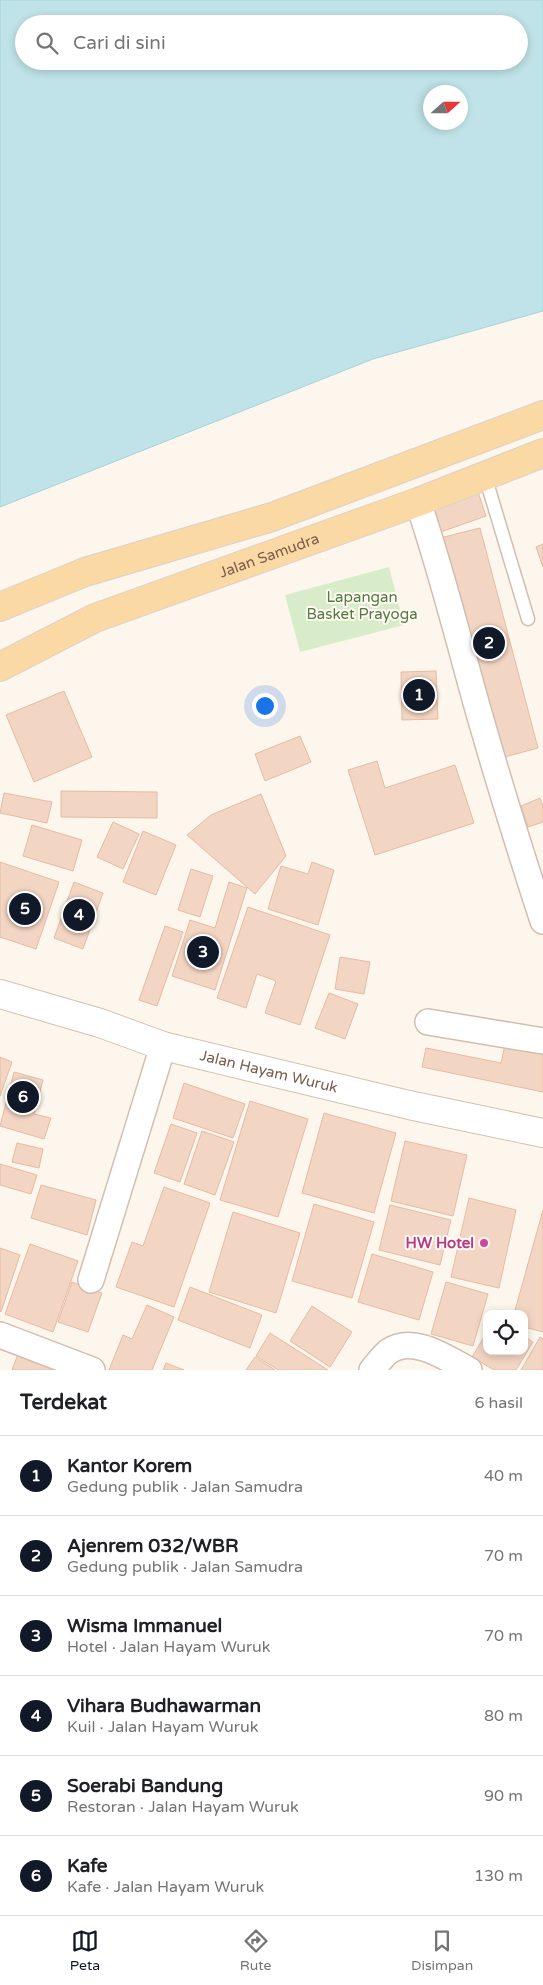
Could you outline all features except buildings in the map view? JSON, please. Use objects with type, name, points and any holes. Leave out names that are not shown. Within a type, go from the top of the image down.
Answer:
[{"type":"main road","points":[[0,607],[85,572],[272,517],[543,415]]},
{"type":"main road","name":"Jalan Samudra","points":[[0,667],[95,618],[418,502],[543,453]]},
{"type":"main road","name":"Jalan Hayam Wuruk","points":[[0,994],[100,1023],[163,1046],[409,1105],[543,1133]]},
{"type":"street","points":[[418,502],[440,566],[478,710],[543,921]]},
{"type":"street","points":[[428,1022],[543,1040]]},
{"type":"street","points":[[91,1280],[163,1046]]},
{"type":"street","points":[[0,1335],[92,1370]]},
{"type":"street","points":[[372,1370],[388,1352],[404,1345],[433,1350],[469,1370]]},
{"type":"lane","points":[[485,476],[528,619]]},
{"type":"green space","name":"Lapangan Basket Prayoga","points":[[389,567],[404,625],[300,652],[285,595]]},
{"type":"water","points":[[0,0],[543,0],[543,311],[373,359],[0,507]]},
{"type":"place","name":"Ajenrem 032/WBR","points":[[489,643]]},
{"type":"place","name":"Kantor Korem","points":[[419,695]]},
{"type":"place","name":"Soerabi Bandung","points":[[25,909]]},
{"type":"place","name":"Vihara Budhawarman","points":[[79,915]]},
{"type":"place","name":"Wisma Immanuel","points":[[203,952]]},
{"type":"place","name":"Kafe","points":[[23,1097]]},
{"type":"place","name":"HW Hotel","points":[[484,1243]]}]
